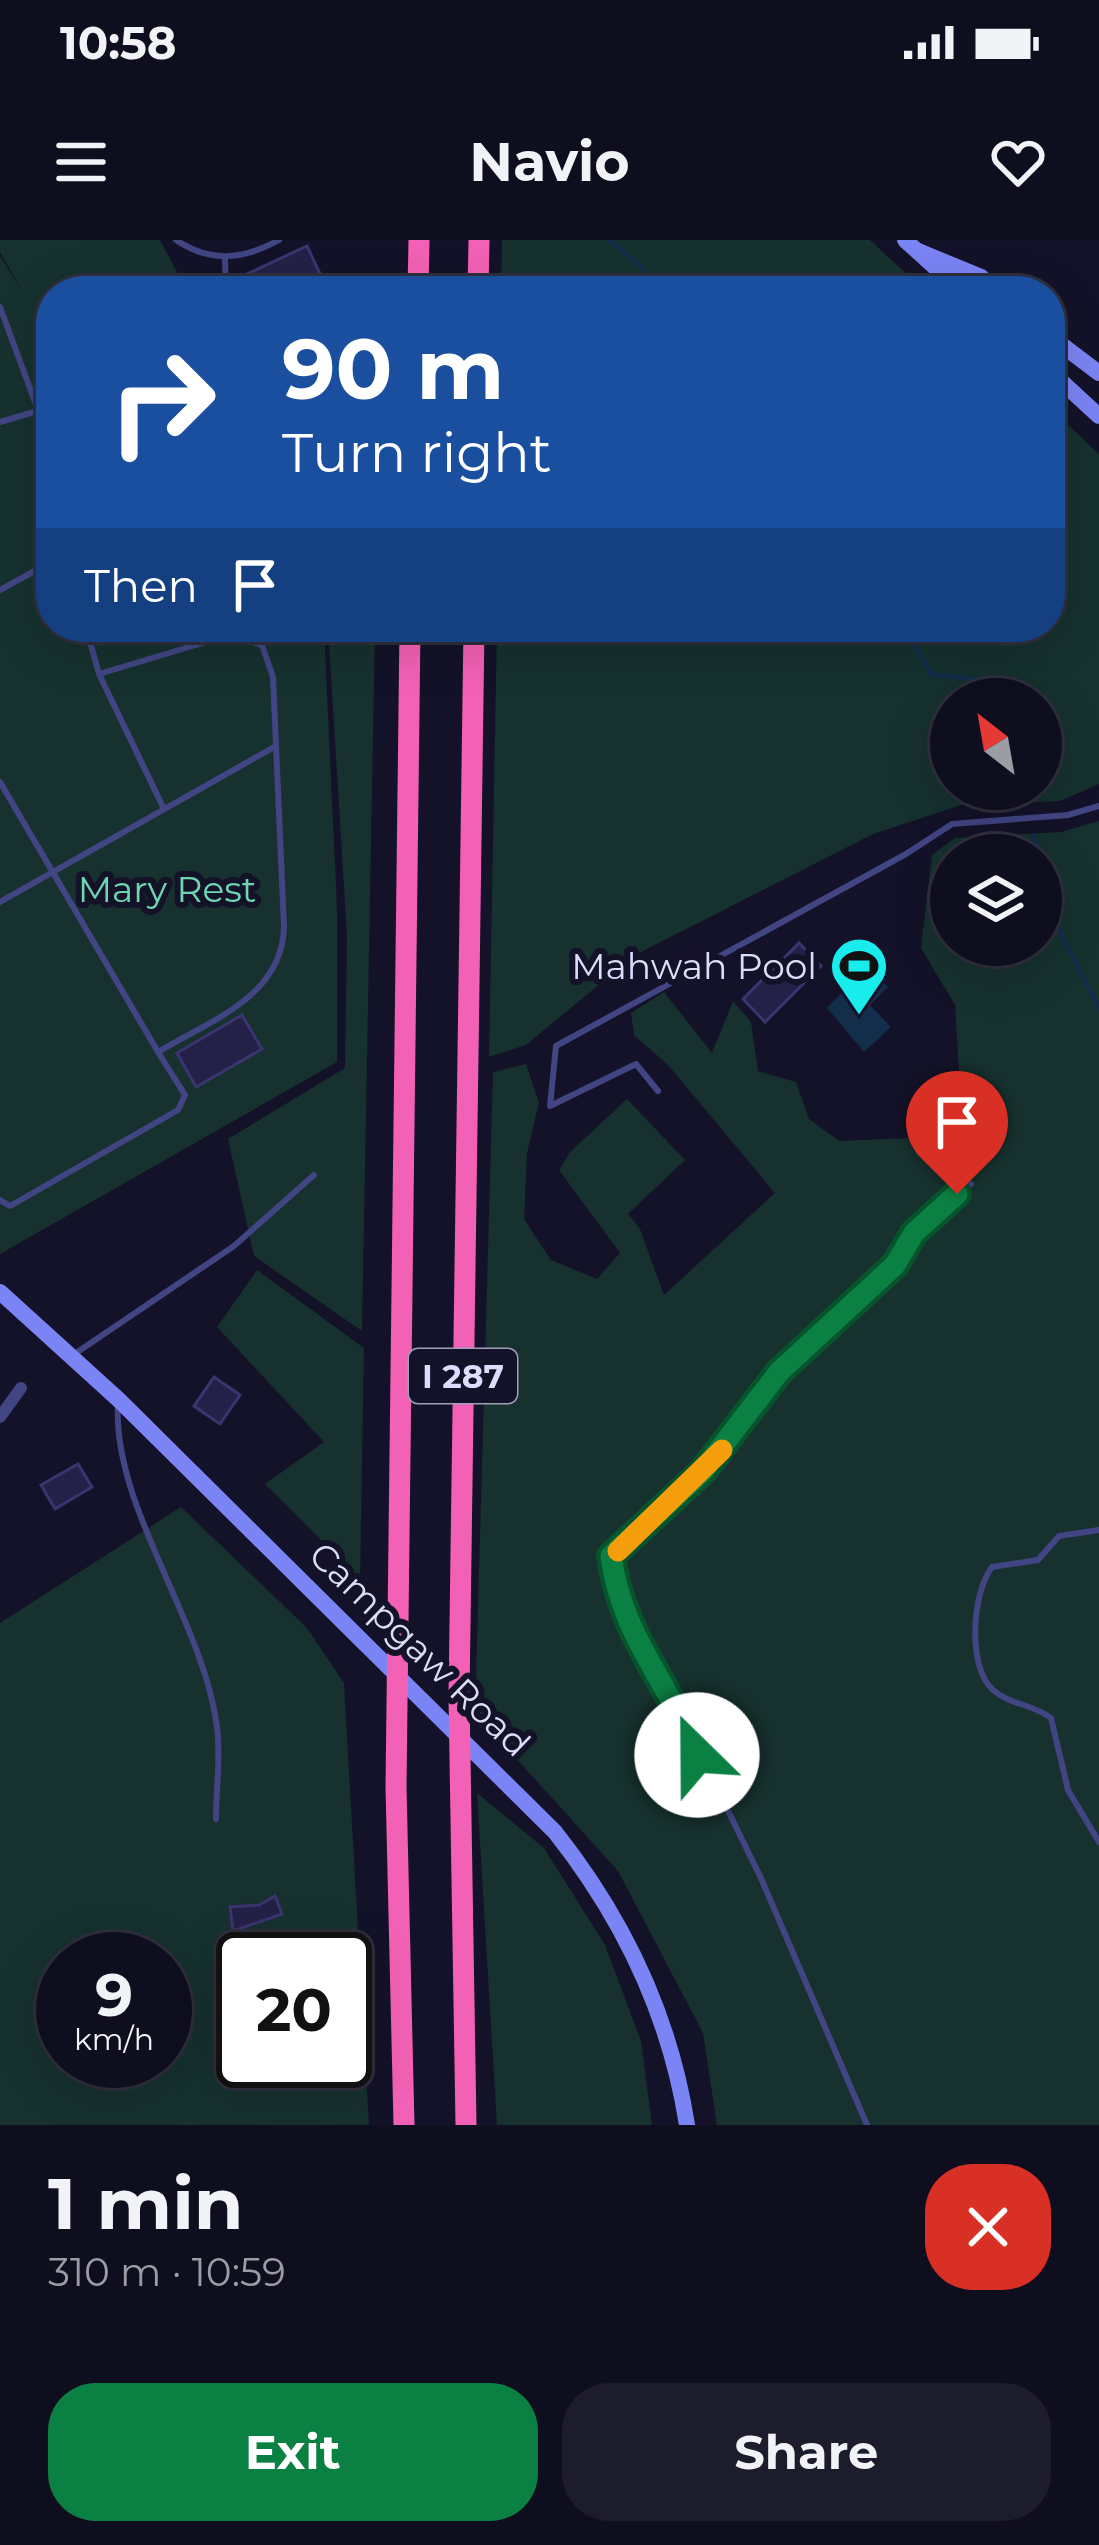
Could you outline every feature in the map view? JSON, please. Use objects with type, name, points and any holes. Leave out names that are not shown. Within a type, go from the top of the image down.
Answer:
[{"type":"highway","points":[[418,276],[419,240]]},
{"type":"highway","points":[[478,276],[479,240]]},
{"type":"highway","name":"I 287","points":[[404,2125],[396,1719],[410,642]]},
{"type":"highway","name":"I 287","points":[[466,2125],[459,1696],[474,642]]},
{"type":"main road","points":[[911,246],[944,276]]},
{"type":"main road","points":[[911,246],[979,276]]},
{"type":"main road","points":[[1065,347],[1099,373]]},
{"type":"main road","points":[[1065,385],[1099,416]]},
{"type":"main road","name":"Campgaw Road","points":[[0,1292],[118,1400],[535,1808],[598,1891],[635,1958],[664,2028],[687,2125]]},
{"type":"street","points":[[0,1417],[21,1388]]},
{"type":"lane","points":[[176,240],[196,253],[225,258],[278,240]]},
{"type":"lane","points":[[225,258],[226,276]]},
{"type":"lane","points":[[0,307],[36,405]]},
{"type":"lane","points":[[0,422],[36,411]]},
{"type":"lane","points":[[0,590],[36,570]]},
{"type":"lane","points":[[90,642],[98,674],[163,807]]},
{"type":"lane","points":[[98,674],[205,642]]},
{"type":"lane","points":[[158,1052],[258,993],[284,953],[273,677],[262,645],[256,642]]},
{"type":"lane","points":[[0,902],[276,746]]},
{"type":"lane","points":[[0,782],[185,1095],[178,1110],[10,1206],[0,1200]]},
{"type":"lane","points":[[658,1091],[636,1064],[550,1106],[556,1046],[905,854],[943,827],[1068,815],[1099,806]]},
{"type":"lane","points":[[70,1358],[233,1246],[314,1175]]},
{"type":"lane","points":[[867,2125],[760,1876],[674,1701],[634,1642],[611,1556],[686,1489],[720,1453],[779,1372],[895,1265],[914,1233],[971,1184]]},
{"type":"lane","points":[[118,1400],[120,1453],[183,1613],[218,1726],[216,1819]]},
{"type":"lane","points":[[1099,1530],[1059,1536],[1038,1560],[992,1567],[974,1623],[981,1676],[1003,1698],[1051,1718],[1068,1790],[1099,1842]]},
{"type":"green space","name":"Mary Rest","points":[[0,240],[160,240],[179,276],[36,276],[36,642],[325,642],[337,908],[337,1062],[0,1254],[0,256],[21,289],[0,252]]},
{"type":"green space","points":[[502,240],[870,240],[909,276],[501,276]]},
{"type":"green space","points":[[1065,422],[1099,454],[1099,784],[1062,800],[1062,678],[930,678],[930,810],[946,810],[873,834],[635,955],[526,1045],[489,1057],[497,642],[1065,642]]},
{"type":"green space","points":[[329,642],[375,642],[362,1331],[254,1256],[228,1139],[345,1068],[347,935]]},
{"type":"green space","points":[[1099,821],[1099,2125],[717,2125],[703,2033],[618,1871],[475,1713],[493,1072],[526,1064],[539,1103],[527,1153],[524,1219],[551,1260],[597,1279],[620,1253],[559,1170],[570,1152],[627,1099],[685,1160],[628,1214],[640,1229],[664,1295],[775,1193],[668,1065],[634,1035],[631,1013],[664,992],[712,1053],[733,1001],[751,1022],[758,1071],[796,1082],[809,1119],[839,1141],[934,1137],[952,1124],[961,1102],[955,1005],[932,966],[1062,966],[1062,834],[1026,834],[1061,832]]},
{"type":"green space","points":[[930,872],[930,963],[921,948]]},
{"type":"green space","points":[[257,1270],[364,1348],[360,1579],[265,1484],[324,1442],[217,1327]]},
{"type":"green space","points":[[181,1507],[307,1628],[344,1683],[358,1932],[216,1932],[216,2088],[367,2088],[369,2125],[0,2125],[0,1623]]},
{"type":"green space","points":[[477,1793],[544,1848],[605,1945],[641,2041],[652,2125],[497,2125]]},
{"type":"water","name":"Mahwah Pool","points":[[868,967],[888,987],[870,1005],[891,1027],[864,1052],[827,1008]]},
{"type":"building","points":[[307,246],[321,276],[248,276]]},
{"type":"building","points":[[799,943],[821,966],[765,1022],[743,999]]},
{"type":"building","points":[[242,1015],[262,1049],[196,1087],[177,1053]]},
{"type":"building","points":[[214,1377],[240,1395],[220,1424],[194,1406]]},
{"type":"building","points":[[78,1464],[92,1487],[55,1509],[41,1485]]},
{"type":"building","points":[[275,1896],[282,1914],[233,1931],[230,1907],[259,1905]]},
{"type":"waterway","points":[[609,240],[648,276]]},
{"type":"waterway","points":[[913,642],[932,675],[968,678]]},
{"type":"waterway","points":[[1062,936],[1099,1009]]},
{"type":"slow traffic","points":[[618,1551],[649,1526],[722,1450]]},
{"type":"place","name":"Mahwah Pool","points":[[859,1017]]},
{"type":"route","points":[[697,1755],[674,1701],[634,1642],[611,1556],[649,1526],[703,1471],[779,1372],[895,1265],[914,1233],[957,1194]]}]
